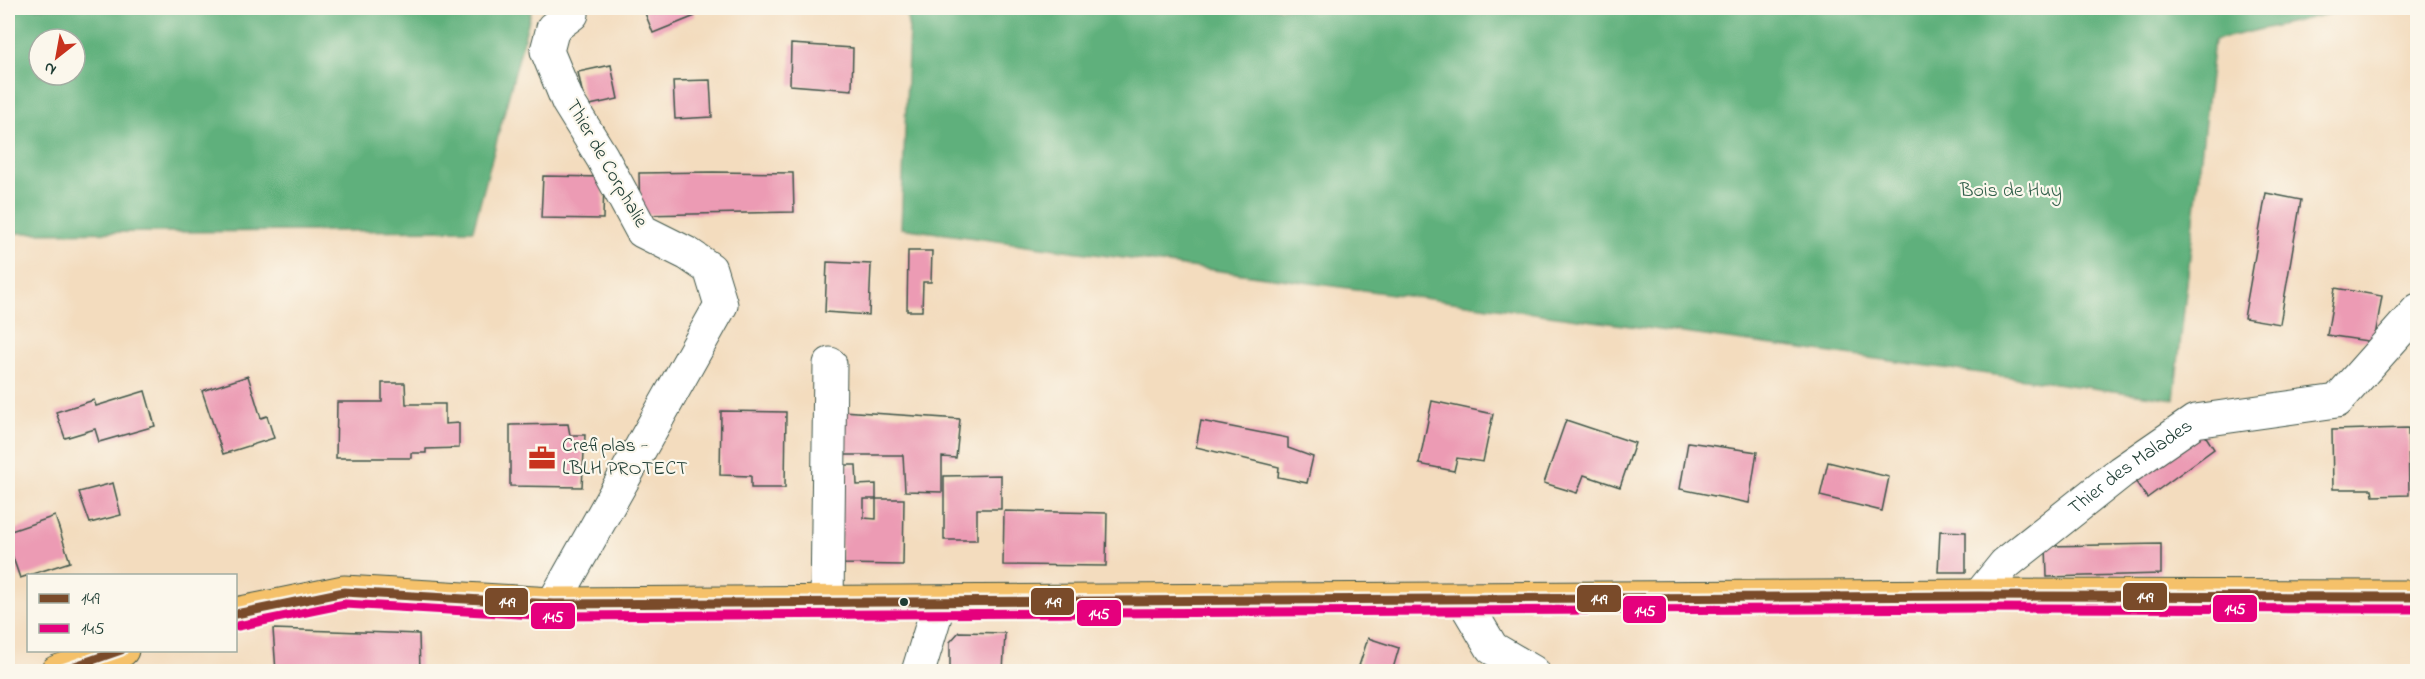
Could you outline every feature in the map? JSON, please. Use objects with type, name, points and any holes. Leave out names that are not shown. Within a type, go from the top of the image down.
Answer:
[{"type":"main road","points":[[237,614],[344,592],[553,604],[1464,601],[1979,596],[2418,597]]},
{"type":"main road","points":[[57,672],[119,652]]},
{"type":"street","name":"Thier de Corphalie","points":[[553,604],[721,305],[710,269],[688,254],[642,231],[602,157],[568,102],[547,51],[553,28],[572,14]]},
{"type":"street","name":"Thier des Malades","points":[[1979,596],[2005,564],[2121,472],[2194,421],[2337,401],[2418,310]]},
{"type":"street","points":[[826,603],[830,364]]},
{"type":"street","points":[[1464,601],[1492,648],[1533,672]]},
{"type":"street","points":[[918,672],[939,603]]},
{"type":"green space","points":[[8,8],[532,8],[473,230],[8,233]]},
{"type":"green space","name":"Bois de Huy","points":[[905,8],[2354,8],[2214,40],[2174,399],[901,228],[909,29]]},
{"type":"building","points":[[643,8],[691,8],[695,16],[653,33]]},
{"type":"building","points":[[791,44],[853,48],[852,90],[790,85]]},
{"type":"building","points":[[611,65],[618,99],[585,106],[578,72]]},
{"type":"building","points":[[710,80],[712,117],[675,119],[673,81]]},
{"type":"building","points":[[639,173],[793,173],[794,212],[640,215]]},
{"type":"building","points":[[543,176],[604,177],[603,219],[541,218]]},
{"type":"building","points":[[2266,193],[2301,200],[2280,324],[2244,318]]},
{"type":"building","points":[[908,251],[932,251],[931,282],[923,282],[922,311],[907,311]]},
{"type":"building","points":[[827,262],[871,264],[869,315],[825,312]]},
{"type":"building","points":[[2335,288],[2382,296],[2374,342],[2327,335]]},
{"type":"building","points":[[248,376],[261,418],[267,416],[274,438],[223,454],[202,391]]},
{"type":"building","points":[[382,383],[405,383],[406,404],[445,404],[445,424],[459,423],[459,448],[426,449],[426,453],[411,453],[411,458],[336,458],[337,402],[382,402]]},
{"type":"building","points":[[145,391],[155,426],[99,442],[95,429],[65,438],[56,412],[94,400],[96,406]]},
{"type":"building","points":[[1432,401],[1493,414],[1483,462],[1457,458],[1454,471],[1419,464]]},
{"type":"building","points":[[721,411],[786,412],[785,488],[751,488],[751,476],[720,475]]},
{"type":"building","points":[[842,411],[960,419],[956,458],[942,457],[942,492],[905,491],[903,455],[843,455]]},
{"type":"building","points":[[1566,420],[1635,443],[1620,487],[1584,475],[1577,493],[1544,483]]},
{"type":"building","points":[[1201,421],[1288,438],[1288,448],[1313,457],[1307,483],[1278,477],[1279,467],[1196,447]]},
{"type":"building","points":[[568,424],[570,435],[585,435],[582,487],[510,486],[510,425]]},
{"type":"building","points":[[2408,428],[2409,495],[2373,496],[2372,489],[2333,489],[2332,430]]},
{"type":"building","points":[[2201,429],[2214,449],[2147,498],[2133,478]]},
{"type":"building","points":[[1688,442],[1757,452],[1749,503],[1680,489]]},
{"type":"building","points":[[1828,462],[1889,477],[1882,511],[1820,496]]},
{"type":"building","points":[[839,465],[856,465],[857,485],[876,484],[876,499],[904,499],[903,565],[841,564]],"holes":[[[864,499],[876,499],[876,519],[864,518]]]},
{"type":"building","points":[[1001,475],[1001,509],[977,509],[977,540],[944,540],[944,476]]},
{"type":"building","points":[[113,483],[121,515],[90,523],[79,492]]},
{"type":"building","points":[[1004,511],[1107,513],[1106,566],[1003,565]]},
{"type":"building","points":[[55,516],[70,562],[20,578],[8,543],[8,532]]},
{"type":"building","points":[[1940,531],[1966,532],[1966,572],[1938,572]]},
{"type":"building","points":[[2161,544],[2161,574],[2047,577],[2046,546]]},
{"type":"building","points":[[273,629],[419,634],[420,672],[276,672]]},
{"type":"building","points":[[959,632],[1005,633],[1003,672],[950,672],[950,642]]},
{"type":"building","points":[[1368,638],[1399,648],[1392,672],[1357,672]]},
{"type":"transit line","name":"149","points":[[237,614],[344,592],[553,604],[1979,596],[2418,597]]},
{"type":"transit line","name":"145","points":[[238,626],[345,604],[553,616],[1979,608],[2418,609]]},
{"type":"transit line","name":"149","points":[[58,672],[115,652]]},
{"type":"place","name":"Crefiplas - LBLH PROTECT","points":[[542,458]]}]
